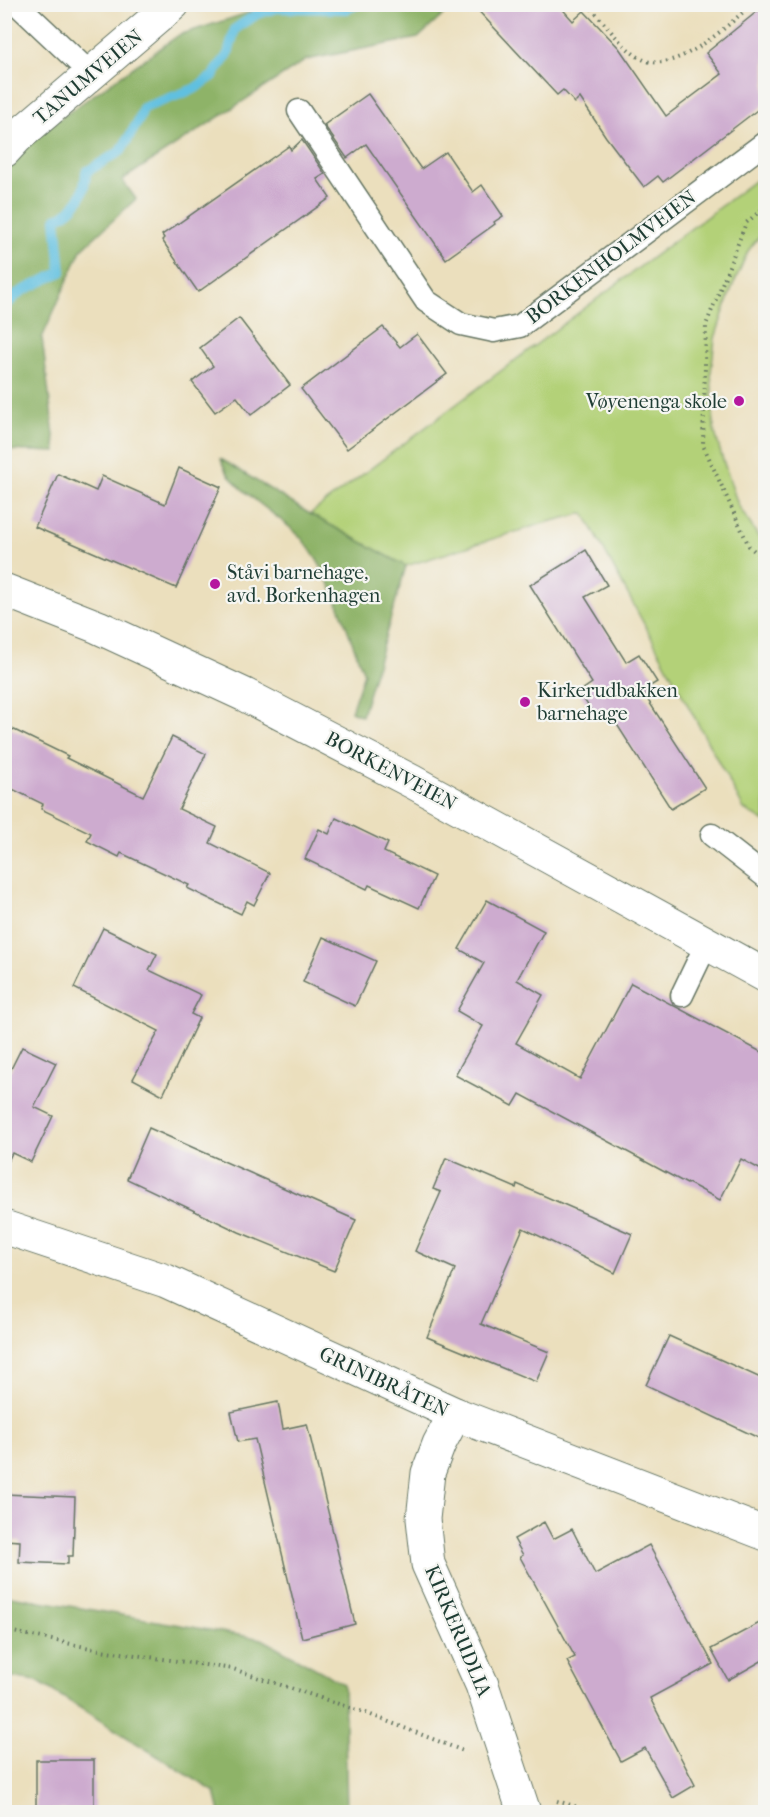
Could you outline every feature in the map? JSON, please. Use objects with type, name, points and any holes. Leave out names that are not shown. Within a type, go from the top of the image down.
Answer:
[{"type":"street","name":"TANUMVEIEN","points":[[4,151],[17,137],[173,4]]},
{"type":"street","name":"BORKENVEIEN","points":[[4,590],[98,627],[245,695],[413,782],[765,976]]},
{"type":"street","name":"GRINIBRÅTEN","points":[[4,1227],[166,1281],[454,1414],[765,1534]]},
{"type":"street","name":"KIRKERUDLIA","points":[[454,1414],[428,1473],[423,1519],[429,1564],[482,1685],[524,1812]]},
{"type":"lane","points":[[17,4],[91,74]]},
{"type":"lane","name":"BORKENHOLMVEIEN","points":[[299,111],[426,301],[461,324],[494,331],[520,326],[765,142]]},
{"type":"lane","points":[[712,835],[765,877]]},
{"type":"lane","points":[[682,995],[707,944]]},
{"type":"path","points":[[588,4],[633,53],[646,61],[657,62],[674,60],[716,36],[752,4]]},
{"type":"path","points":[[765,206],[746,223],[706,325],[703,445],[749,546],[765,562]]},
{"type":"path","points":[[4,1630],[100,1650],[232,1669],[366,1713],[467,1752],[559,1803],[595,1812]]},
{"type":"green space","points":[[273,5],[454,5],[418,38],[306,60],[122,180],[136,199],[81,250],[42,338],[56,452],[5,450],[4,162],[11,153],[179,35]]},
{"type":"green space","points":[[765,173],[765,229],[748,251],[731,290],[715,338],[711,372],[714,429],[721,454],[738,505],[765,547],[765,822],[744,809],[584,513],[544,523],[406,566],[310,514]]},
{"type":"green space","points":[[221,459],[310,514],[406,566],[362,716],[351,711],[364,673],[323,570],[294,530],[244,491],[225,470]]},
{"type":"green space","points":[[5,1595],[262,1639],[344,1684],[347,1812],[220,1812],[215,1792],[37,1681],[5,1676]]},
{"type":"building","points":[[472,4],[558,4],[573,21],[584,11],[619,48],[666,116],[722,74],[706,53],[765,5],[765,104],[663,182],[658,176],[644,187],[580,98],[575,103],[563,90],[557,95]]},
{"type":"building","points":[[368,94],[421,169],[446,152],[473,192],[482,185],[503,216],[446,259],[366,144],[347,158],[324,125]]},
{"type":"building","points":[[302,140],[325,174],[317,179],[330,198],[198,292],[162,240],[164,238],[162,235],[289,146],[291,150]]},
{"type":"building","points":[[239,318],[290,385],[251,415],[237,397],[215,412],[192,382],[213,366],[200,348]]},
{"type":"building","points":[[383,327],[400,347],[417,334],[447,374],[347,449],[301,389]]},
{"type":"building","points":[[179,468],[221,487],[176,588],[35,527],[58,474],[96,491],[102,476],[165,504]]},
{"type":"building","points":[[586,550],[607,585],[585,597],[626,662],[639,654],[657,682],[642,691],[705,788],[671,809],[609,712],[597,719],[579,692],[592,683],[530,585]]},
{"type":"building","points":[[4,725],[143,796],[172,737],[206,754],[179,809],[217,827],[210,843],[270,873],[254,905],[247,901],[241,914],[187,888],[189,885],[121,853],[119,857],[87,841],[91,833],[41,809],[43,804],[4,785]]},
{"type":"building","points":[[336,818],[388,843],[384,852],[434,876],[419,908],[369,885],[367,889],[305,859],[319,829],[329,834]]},
{"type":"building","points":[[487,900],[544,931],[517,980],[543,995],[516,1043],[580,1079],[631,983],[765,1054],[765,1172],[741,1159],[720,1200],[520,1094],[513,1106],[455,1075],[483,1026],[457,1011],[484,963],[459,949]]},
{"type":"building","points":[[103,928],[157,954],[149,970],[201,995],[191,1014],[199,1018],[163,1095],[133,1079],[159,1031],[74,988]]},
{"type":"building","points":[[323,937],[376,961],[355,1006],[303,982]]},
{"type":"building","points":[[22,1047],[56,1063],[34,1107],[53,1116],[31,1162],[12,1153],[4,1169],[4,1083]]},
{"type":"building","points":[[149,1128],[356,1220],[334,1271],[239,1232],[127,1179]]},
{"type":"building","points":[[446,1158],[516,1188],[517,1184],[632,1234],[615,1273],[523,1228],[481,1324],[549,1352],[536,1382],[427,1337],[455,1269],[415,1251],[441,1192],[433,1189]]},
{"type":"building","points":[[669,1336],[765,1380],[765,1441],[646,1385]]},
{"type":"building","points":[[278,1402],[283,1429],[307,1424],[355,1624],[302,1638],[255,1439],[238,1442],[231,1412]]},
{"type":"building","points":[[4,1494],[75,1497],[73,1556],[68,1556],[68,1564],[19,1562],[20,1541],[4,1540]]},
{"type":"building","points":[[544,1522],[553,1539],[572,1529],[595,1574],[649,1545],[713,1664],[650,1698],[695,1785],[673,1798],[645,1748],[621,1761],[567,1661],[575,1657],[520,1557],[523,1555],[514,1539]]},
{"type":"building","points":[[765,1620],[765,1659],[728,1680],[711,1649]]},
{"type":"building","points":[[36,1760],[94,1760],[94,1810],[36,1810]]},
{"type":"waterway","points":[[4,307],[20,292],[61,272],[56,219],[69,211],[82,194],[86,172],[121,151],[140,118],[143,108],[194,89],[213,76],[228,54],[235,29],[257,14],[277,8],[347,9],[358,4]]},
{"type":"place","name":"Vøyenenga skole","points":[[739,401]]},
{"type":"place","name":"Ståvi barnehage, avd. Borkenhagen","points":[[215,584]]},
{"type":"place","name":"Kirkerudbakken barnehage","points":[[525,702]]}]
